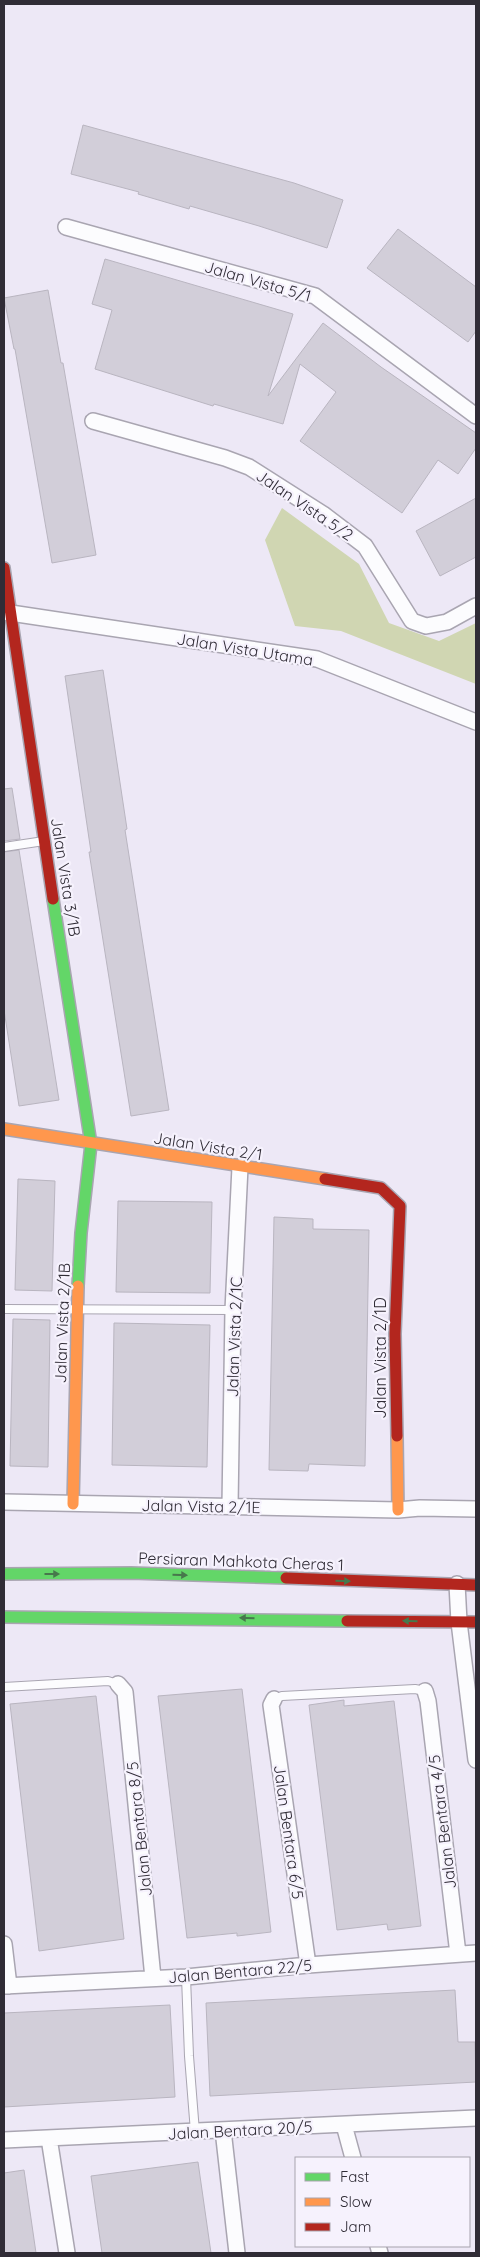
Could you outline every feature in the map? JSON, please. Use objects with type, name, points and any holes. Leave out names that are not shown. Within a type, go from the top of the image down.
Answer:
[{"type":"street","name":"Jalan Vista 5/1","points":[[66,227],[315,296],[476,416]]},
{"type":"street","name":"Jalan Vista 5/2","points":[[93,421],[225,458],[249,467],[323,514],[366,546],[412,621],[426,626],[447,622],[476,606]]},
{"type":"street","name":"Jalan Vista 3/1B","points":[[4,568],[8,613],[91,1144]]},
{"type":"street","name":"Jalan Vista Utama","points":[[8,613],[317,659],[476,722]]},
{"type":"street","name":"Jalan Vista 2/1","points":[[4,1129],[381,1188],[400,1206]]},
{"type":"street","name":"Jalan Vista 2/1B","points":[[73,1504],[77,1309],[86,1173],[91,1144]]},
{"type":"street","name":"Jalan Vista 2/1C","points":[[230,1506],[233,1310],[240,1167]]},
{"type":"street","name":"Jalan Vista 2/1D","points":[[398,1510],[395,1334],[400,1206]]},
{"type":"street","name":"Jalan Vista 2/1E","points":[[4,1502],[398,1510],[420,1508],[476,1509]]},
{"type":"street","name":"Persiaran Mahkota Cheras 1","points":[[4,1574],[131,1574],[476,1585]]},
{"type":"street","points":[[457,1584],[459,1622],[476,1760]]},
{"type":"street","points":[[4,1616],[476,1622]]},
{"type":"street","name":"Jalan Bentara 8/5","points":[[118,1684],[125,1692],[154,1978]]},
{"type":"street","name":"Jalan Bentara 4/5","points":[[424,1691],[429,1710],[458,1954]]},
{"type":"street","name":"Jalan Bentara 6/5","points":[[274,1699],[271,1705],[308,1965]]},
{"type":"street","points":[[4,1944],[6,1986]]},
{"type":"street","name":"Jalan Bentara 22/5","points":[[6,1986],[186,1977],[308,1965],[476,1953]]},
{"type":"street","name":"Jalan Bentara 20/5","points":[[4,2140],[476,2118]]},
{"type":"street","points":[[344,2125],[353,2157]]},
{"type":"street","points":[[223,2130],[237,2253]]},
{"type":"street","points":[[49,2138],[67,2253]]},
{"type":"lane","points":[[4,848],[44,841]]},
{"type":"lane","points":[[4,1309],[233,1310]]},
{"type":"lane","points":[[4,1687],[108,1681],[118,1684]]},
{"type":"lane","points":[[274,1699],[282,1696],[415,1689],[424,1691]]},
{"type":"lane","points":[[186,1977],[189,2056],[195,2132]]},
{"type":"green space","points":[[282,508],[359,564],[389,623],[439,641],[476,623],[476,684],[341,631],[295,626],[265,540]]},
{"type":"building","points":[[83,125],[294,183],[343,200],[327,248],[190,206],[189,209],[138,194],[139,192],[71,174]]},
{"type":"building","points":[[398,229],[476,287],[476,331],[468,342],[367,268]]},
{"type":"building","points":[[105,259],[293,314],[268,396],[323,323],[381,367],[476,433],[476,448],[458,474],[438,460],[402,513],[300,441],[336,392],[300,364],[283,424],[214,404],[213,406],[95,369],[112,310],[92,304]]},
{"type":"building","points":[[48,290],[61,363],[63,363],[96,555],[52,563],[15,349],[4,298]]},
{"type":"building","points":[[476,498],[476,557],[440,576],[416,531]]},
{"type":"building","points":[[103,670],[127,829],[125,830],[169,1110],[131,1116],[89,852],[91,852],[65,676]]},
{"type":"building","points":[[12,788],[20,839],[4,841],[4,789]]},
{"type":"building","points":[[19,850],[59,1100],[19,1106],[4,1010],[4,852]]},
{"type":"building","points":[[18,1179],[55,1181],[52,1291],[15,1290]]},
{"type":"building","points":[[118,1201],[212,1202],[210,1293],[116,1292]]},
{"type":"building","points":[[274,1217],[313,1219],[313,1229],[369,1230],[365,1466],[309,1464],[308,1471],[269,1470]]},
{"type":"building","points":[[13,1319],[50,1320],[48,1467],[10,1466]]},
{"type":"building","points":[[114,1323],[210,1325],[207,1467],[112,1465]]},
{"type":"building","points":[[242,1689],[271,1932],[237,1936],[237,1933],[187,1938],[158,1696]]},
{"type":"building","points":[[96,1696],[124,1939],[39,1951],[10,1704]]},
{"type":"building","points":[[344,1700],[344,1706],[394,1701],[421,1926],[388,1930],[387,1924],[337,1930],[309,1705]]},
{"type":"building","points":[[455,1990],[458,2042],[475,2042],[476,2082],[210,2096],[206,2003]]},
{"type":"building","points":[[170,2005],[175,2097],[4,2107],[4,2013]]},
{"type":"building","points":[[198,2162],[211,2253],[102,2253],[91,2176]]},
{"type":"building","points":[[24,2170],[36,2253],[4,2253],[4,2173]]},
{"type":"traffic: fast","points":[[53,899],[91,1144],[81,1233],[78,1286]]},
{"type":"traffic: fast","points":[[4,1574],[131,1573],[286,1578]]},
{"type":"traffic: fast","points":[[4,1617],[347,1621]]},
{"type":"traffic: slow","points":[[4,1129],[325,1179]]},
{"type":"traffic: slow","points":[[73,1504],[78,1286]]},
{"type":"traffic: slow","points":[[397,1436],[398,1510]]},
{"type":"traffic: jam","points":[[4,568],[53,899]]},
{"type":"traffic: jam","points":[[325,1179],[381,1188],[400,1206],[395,1334],[397,1436]]},
{"type":"traffic: jam","points":[[286,1578],[476,1585]]},
{"type":"traffic: jam","points":[[347,1621],[476,1622]]}]
